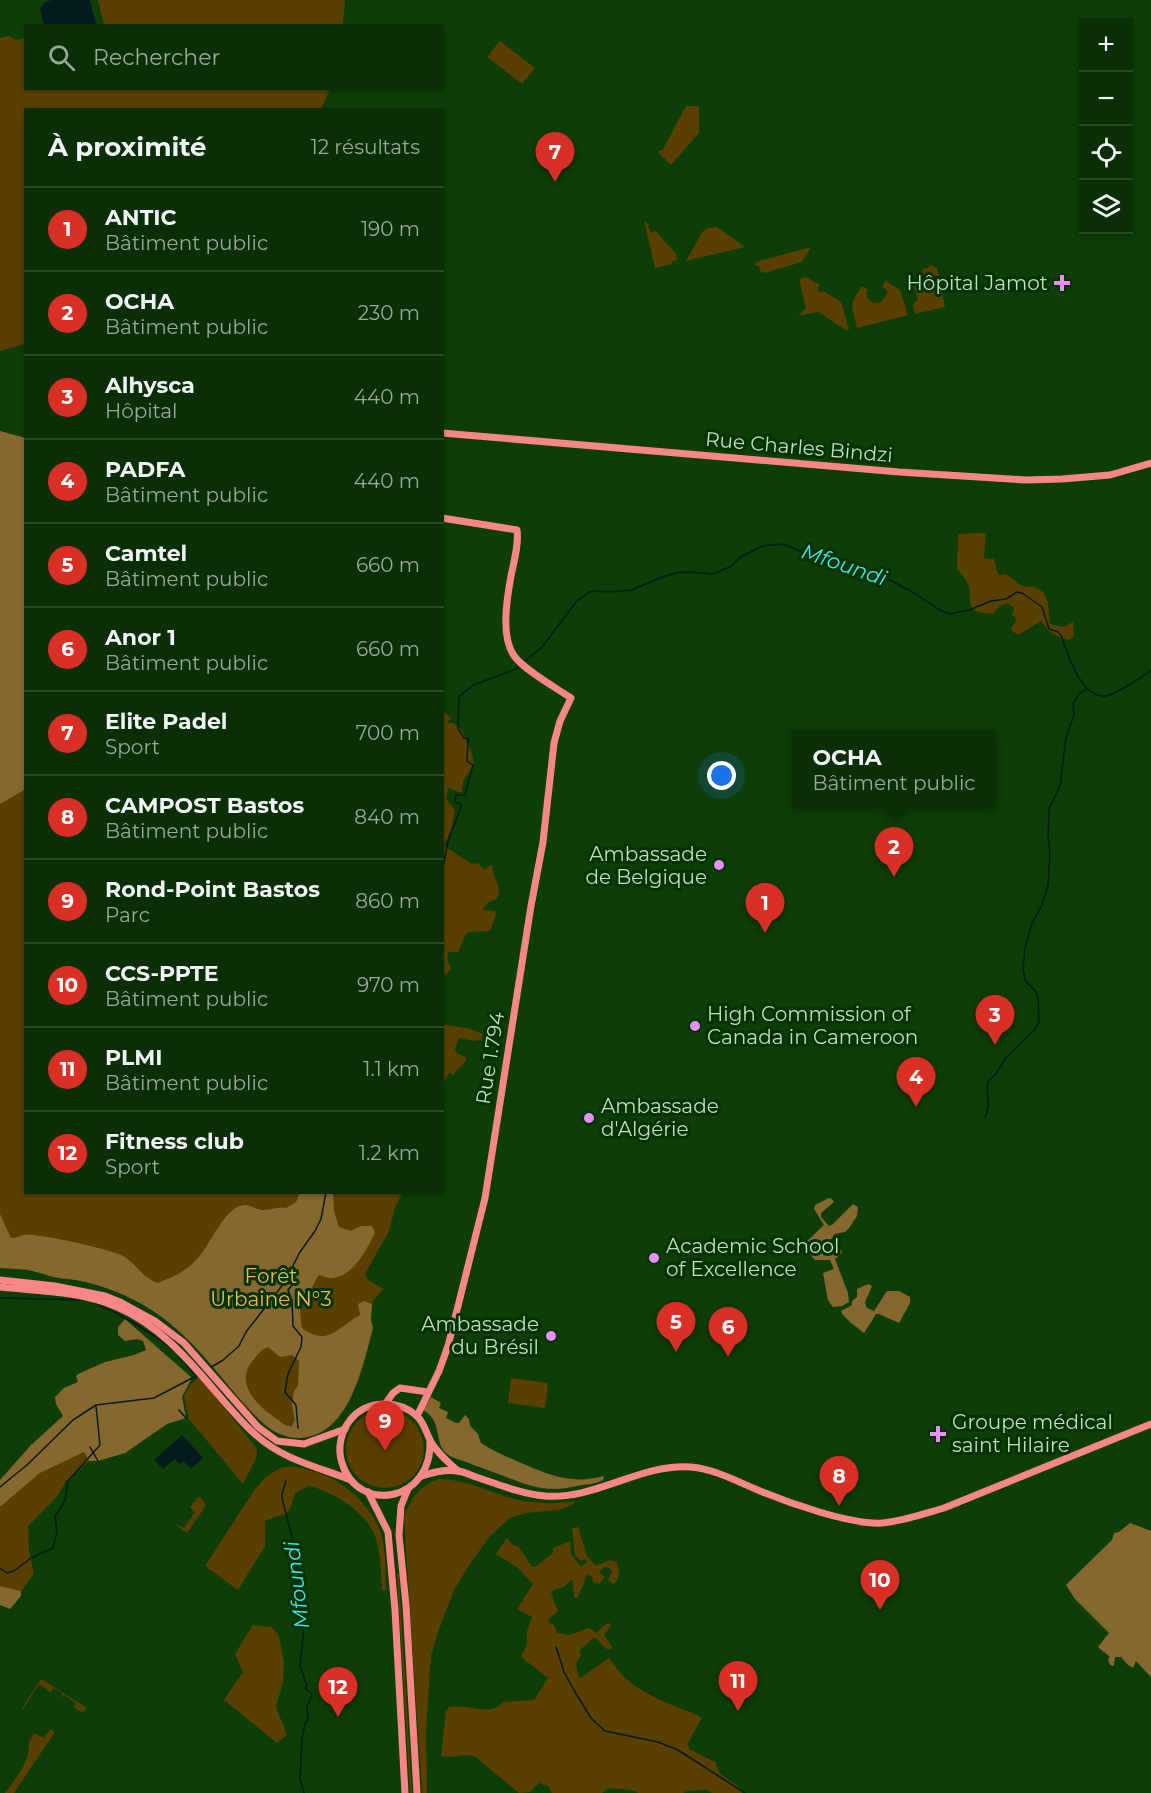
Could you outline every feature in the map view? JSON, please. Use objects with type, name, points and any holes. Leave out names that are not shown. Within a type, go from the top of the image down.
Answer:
[{"type":"street","name":"Rue Charles Bindzi","points":[[444,433],[899,472],[1026,480],[1110,474],[1151,464]]},
{"type":"street","name":"Rue 1.794","points":[[417,1416],[439,1371],[448,1346],[485,1198],[529,916],[543,843],[554,743],[560,721],[571,698],[516,659],[509,644],[506,626],[516,530],[444,518]]},
{"type":"street","points":[[0,1280],[105,1296],[155,1321],[184,1343],[248,1416],[277,1441],[304,1444],[345,1429]]},
{"type":"street","points":[[0,1287],[75,1295],[118,1307],[152,1327],[178,1348],[244,1423],[272,1448],[290,1459],[351,1480]]},
{"type":"street","points":[[386,1403],[400,1388],[428,1392]]},
{"type":"street","points":[[386,1403],[408,1409],[417,1416],[427,1431],[430,1440],[428,1465],[422,1476],[408,1489],[390,1495],[368,1492],[351,1480],[341,1461],[341,1439],[345,1429],[357,1413],[366,1408],[386,1403]]},
{"type":"street","points":[[422,1476],[441,1471],[458,1471],[527,1493],[560,1497],[589,1492],[652,1472],[676,1467],[693,1467],[726,1477],[780,1500],[853,1520],[881,1523],[909,1519],[944,1508],[1151,1424]]},
{"type":"street","points":[[430,1440],[458,1471]]},
{"type":"street","points":[[408,1489],[401,1506],[399,1526],[417,1793]]},
{"type":"street","points":[[368,1492],[388,1532],[395,1610],[405,1793]]},
{"type":"green space","points":[[98,0],[345,0],[343,24],[104,24]]},
{"type":"green space","points":[[9,36],[16,40],[24,38],[24,90],[330,90],[321,108],[24,108],[24,344],[0,351],[0,38]]},
{"type":"green space","points":[[500,41],[535,68],[522,84],[487,57]]},
{"type":"green space","points":[[686,106],[699,106],[699,133],[671,165],[658,152],[662,151]]},
{"type":"green space","points":[[644,220],[652,233],[655,230],[676,254],[677,260],[672,261],[672,264],[655,268]]},
{"type":"green space","points":[[717,227],[745,247],[686,261],[703,231]]},
{"type":"green space","points":[[811,247],[802,262],[765,273],[760,271],[759,266],[756,266],[755,262]]},
{"type":"green space","points":[[930,265],[937,268],[945,307],[915,314],[913,304],[918,299],[913,285],[924,268],[927,269]]},
{"type":"green space","points":[[806,277],[820,285],[817,290],[821,293],[823,291],[841,302],[849,330],[818,312],[798,316],[806,308],[799,279]]},
{"type":"green space","points":[[886,281],[900,290],[908,315],[857,328],[852,306],[862,286],[868,290],[866,293],[868,299],[874,303],[881,302],[887,294],[886,289],[882,287]]},
{"type":"green space","name":"Forêt Urbaine N°3","points":[[0,431],[24,437],[24,1194],[402,1194],[389,1231],[365,1274],[368,1280],[384,1289],[371,1307],[373,1328],[359,1377],[344,1410],[333,1423],[320,1433],[305,1437],[278,1433],[255,1417],[188,1338],[154,1311],[113,1291],[81,1281],[57,1278],[27,1270],[0,1268]]},
{"type":"green space","points":[[0,431],[24,438],[24,790],[0,804]]},
{"type":"green space","points":[[986,533],[984,558],[994,559],[998,575],[1006,574],[1022,586],[1034,587],[1043,592],[1048,602],[1050,624],[1063,627],[1073,622],[1074,636],[1070,640],[1053,634],[1041,621],[1018,635],[1011,630],[1017,619],[1012,615],[1014,608],[1007,603],[992,614],[977,612],[972,608],[969,587],[957,569],[958,534]]},
{"type":"green space","points":[[444,712],[452,719],[448,720],[449,723],[453,723],[462,730],[471,750],[474,764],[463,781],[462,793],[448,788],[446,799],[455,810],[452,826],[444,846]]},
{"type":"green space","points":[[444,846],[472,864],[478,863],[484,870],[491,865],[499,888],[497,899],[489,902],[483,908],[483,910],[495,911],[496,915],[490,931],[469,932],[458,952],[448,952],[447,959],[451,968],[446,975],[444,973]]},
{"type":"green space","points":[[444,1025],[467,1028],[483,1034],[481,1040],[459,1038],[455,1049],[457,1053],[466,1057],[466,1061],[455,1072],[455,1075],[449,1073],[444,1082]]},
{"type":"green space","points":[[300,1194],[333,1194],[334,1211],[339,1227],[351,1231],[361,1226],[372,1226],[375,1233],[353,1267],[333,1278],[319,1275],[301,1304],[302,1328],[319,1336],[332,1334],[360,1315],[358,1304],[364,1301],[372,1304],[373,1328],[358,1379],[342,1412],[331,1425],[318,1434],[301,1438],[284,1436],[264,1424],[177,1329],[144,1305],[124,1295],[78,1280],[52,1277],[27,1270],[0,1268],[0,1214],[11,1238],[24,1235],[42,1236],[114,1252],[126,1258],[146,1277],[158,1283],[179,1274],[193,1264],[224,1219],[238,1207],[247,1205],[261,1210],[286,1208],[296,1202]],"holes":[[[268,1347],[280,1357],[292,1355],[299,1361],[298,1386],[294,1391],[292,1405],[295,1420],[292,1426],[287,1426],[255,1400],[250,1392],[246,1376],[248,1368],[256,1357]]]},
{"type":"green space","points":[[829,1198],[834,1202],[821,1213],[821,1217],[829,1226],[853,1204],[858,1207],[857,1216],[849,1228],[845,1232],[835,1234],[823,1250],[835,1247],[842,1251],[835,1259],[848,1293],[849,1302],[833,1307],[828,1300],[823,1273],[834,1269],[830,1260],[815,1260],[804,1244],[824,1225],[814,1209],[815,1205]]},
{"type":"green space","points":[[868,1284],[872,1286],[865,1302],[867,1308],[874,1311],[887,1291],[899,1291],[910,1297],[910,1303],[899,1323],[876,1314],[864,1333],[843,1315],[841,1311],[852,1305],[852,1301],[857,1297],[857,1289]]},
{"type":"green space","points":[[125,1319],[192,1378],[182,1397],[186,1418],[167,1424],[125,1453],[98,1461],[89,1461],[84,1452],[40,1473],[0,1507],[0,1480],[31,1445],[63,1416],[55,1397],[64,1388],[78,1382],[76,1376],[78,1374],[105,1362],[146,1350],[143,1341],[137,1339],[125,1341],[118,1335],[118,1327]]},
{"type":"green space","points":[[200,1377],[257,1449],[256,1459],[243,1484],[189,1419],[184,1396],[191,1384]]},
{"type":"green space","points":[[511,1378],[548,1383],[545,1408],[508,1403]]},
{"type":"green space","points":[[431,1397],[441,1403],[439,1408],[448,1412],[446,1418],[459,1423],[465,1415],[469,1419],[470,1426],[478,1434],[481,1443],[499,1453],[560,1477],[592,1479],[604,1476],[603,1480],[566,1488],[538,1487],[451,1457],[442,1449],[436,1426],[423,1410]]},
{"type":"green space","points":[[385,1410],[400,1413],[412,1422],[421,1434],[424,1449],[421,1464],[412,1476],[400,1485],[385,1488],[370,1485],[358,1476],[349,1464],[346,1449],[349,1434],[358,1422],[370,1413]]},
{"type":"green space","points":[[84,1452],[89,1461],[66,1481],[56,1498],[28,1526],[29,1550],[34,1574],[21,1591],[0,1586],[0,1507],[40,1473]]},
{"type":"green space","points":[[294,1466],[321,1474],[337,1482],[358,1498],[369,1511],[378,1526],[383,1541],[386,1590],[382,1591],[376,1539],[366,1521],[339,1498],[309,1486],[295,1493],[286,1514],[265,1521],[265,1546],[238,1590],[205,1566],[255,1489],[267,1476],[280,1468]]},
{"type":"green space","points":[[439,1479],[460,1481],[526,1501],[561,1503],[575,1501],[574,1504],[559,1510],[526,1513],[510,1518],[490,1536],[454,1590],[431,1656],[426,1730],[427,1793],[422,1793],[404,1517],[417,1494]]},
{"type":"green space","points":[[198,1497],[205,1503],[205,1507],[187,1533],[177,1526],[184,1528],[195,1512],[190,1507]]},
{"type":"green space","points":[[1130,1523],[1151,1531],[1151,1677],[1136,1661],[1133,1668],[1121,1657],[1115,1657],[1114,1666],[1110,1665],[1108,1659],[1110,1657],[1098,1647],[1109,1633],[1075,1599],[1066,1585],[1112,1540],[1114,1533],[1119,1532]]},
{"type":"green space","points":[[578,1527],[587,1556],[596,1566],[610,1560],[617,1562],[619,1574],[618,1580],[613,1584],[608,1580],[612,1572],[610,1568],[605,1567],[599,1572],[605,1577],[599,1584],[593,1582],[592,1576],[586,1575],[577,1598],[574,1598],[573,1581],[571,1580],[564,1587],[551,1593],[558,1611],[548,1620],[554,1625],[557,1633],[569,1635],[589,1628],[596,1633],[607,1624],[611,1625],[604,1635],[612,1647],[610,1650],[593,1638],[579,1651],[581,1655],[576,1663],[579,1678],[609,1658],[624,1677],[641,1690],[700,1716],[701,1719],[688,1743],[689,1749],[715,1762],[720,1774],[739,1787],[742,1793],[712,1793],[701,1790],[683,1793],[639,1793],[608,1788],[602,1793],[552,1793],[548,1786],[539,1783],[530,1792],[519,1793],[476,1757],[441,1756],[446,1711],[449,1707],[485,1710],[498,1707],[503,1702],[534,1700],[548,1678],[521,1657],[527,1644],[527,1631],[532,1617],[517,1609],[533,1584],[518,1568],[496,1554],[507,1538],[513,1545],[519,1547],[532,1567],[535,1567],[553,1553],[553,1548],[570,1541],[571,1554],[581,1566],[587,1562],[575,1556],[572,1528]]},
{"type":"green space","points":[[397,1573],[399,1574],[412,1793],[410,1793]]},
{"type":"green space","points":[[0,1586],[21,1591],[21,1596],[10,1609],[0,1605]]},
{"type":"green space","points":[[253,1625],[272,1627],[279,1636],[284,1663],[283,1682],[276,1707],[287,1735],[277,1743],[224,1700],[243,1672],[235,1654]]},
{"type":"green space","points":[[41,1679],[87,1708],[82,1713],[74,1707],[76,1703],[64,1695],[60,1698],[62,1693],[54,1688],[50,1692],[39,1684],[23,1709]]},
{"type":"green space","points":[[50,1729],[55,1732],[14,1793],[5,1793],[25,1762],[29,1742],[34,1733],[44,1738]]},
{"type":"water","points":[[90,0],[96,24],[44,24],[40,9],[45,2]]},
{"type":"water","points":[[182,1435],[203,1458],[191,1469],[183,1461],[179,1464],[175,1459],[163,1469],[154,1460]]},
{"type":"waterway","name":"Mfoundi","points":[[524,662],[542,647],[576,602],[589,592],[632,590],[676,573],[712,574],[730,567],[741,557],[763,546],[784,544],[844,570],[879,574],[949,614],[969,610],[991,601],[1006,599],[1017,592],[1022,593],[1042,607],[1049,629],[1061,635],[1071,663],[1082,683],[1097,695],[1106,696],[1116,692],[1151,670]]},
{"type":"waterway","name":"Mfoundi","points":[[444,862],[448,841],[461,807],[455,801],[456,795],[465,795],[473,765],[467,761],[468,739],[464,738],[458,728],[459,697],[473,685],[516,669],[520,665]]},
{"type":"waterway","points":[[985,1118],[988,1107],[988,1081],[1039,1022],[1038,997],[1025,980],[1023,968],[1025,948],[1032,923],[1042,905],[1048,885],[1049,809],[1060,786],[1066,737],[1074,715],[1073,703],[1086,689]]},
{"type":"waterway","points":[[210,1368],[239,1346],[246,1332],[284,1283],[321,1219],[326,1194]]},
{"type":"waterway","points":[[288,1274],[296,1280],[288,1290],[292,1301],[293,1326],[302,1337],[301,1347],[288,1374],[285,1392],[296,1405],[298,1428]]},
{"type":"waterway","points":[[0,1298],[83,1300]]},
{"type":"waterway","points":[[96,1303],[136,1324],[174,1350]]},
{"type":"waterway","points":[[179,1356],[196,1375]]},
{"type":"waterway","points":[[0,1487],[27,1465],[73,1420],[96,1405],[154,1398],[198,1375]]},
{"type":"waterway","points":[[0,1568],[7,1573],[14,1571],[31,1558],[53,1548],[57,1532],[55,1516],[65,1500],[67,1482],[100,1445],[96,1406]]},
{"type":"waterway","points":[[179,1410],[186,1418]]},
{"type":"waterway","points":[[90,1447],[98,1461]]},
{"type":"waterway","name":"Mfoundi","points":[[286,1481],[282,1498],[298,1560],[296,1574],[299,1591],[297,1598],[305,1616],[300,1666],[307,1686],[305,1688],[312,1696],[307,1706],[308,1719],[302,1738],[300,1779],[304,1793]]},
{"type":"waterway","points":[[556,1647],[564,1672],[575,1692],[591,1718],[605,1731],[658,1742],[678,1750],[745,1793]]},
{"type":"place","name":"Elite Padel","points":[[555,182]]},
{"type":"place","name":"Hôpital Jamot","points":[[1062,283]]},
{"type":"place","name":"Ambassade de Belgique","points":[[719,865]]},
{"type":"place","name":"OCHA","points":[[894,877]]},
{"type":"place","name":"ANTIC","points":[[765,933]]},
{"type":"place","name":"High Commission of Canada in Cameroon","points":[[695,1026]]},
{"type":"place","name":"Alhysca","points":[[995,1045]]},
{"type":"place","name":"PADFA","points":[[916,1107]]},
{"type":"place","name":"Ambassade d'Algérie","points":[[589,1118]]},
{"type":"place","name":"Academic School of Excellence","points":[[654,1258]]},
{"type":"place","name":"Ambassade du Brésil","points":[[551,1336]]},
{"type":"place","name":"Camtel","points":[[676,1352]]},
{"type":"place","name":"Anor 1","points":[[728,1357]]},
{"type":"place","name":"Groupe médical saint Hilaire","points":[[938,1434]]},
{"type":"place","name":"Rond-Point Bastos","points":[[385,1451]]},
{"type":"place","name":"CAMPOST Bastos","points":[[839,1506]]},
{"type":"place","name":"CCS-PPTE","points":[[880,1610]]},
{"type":"place","name":"PLMI","points":[[738,1711]]},
{"type":"place","name":"Fitness club","points":[[338,1717]]}]
